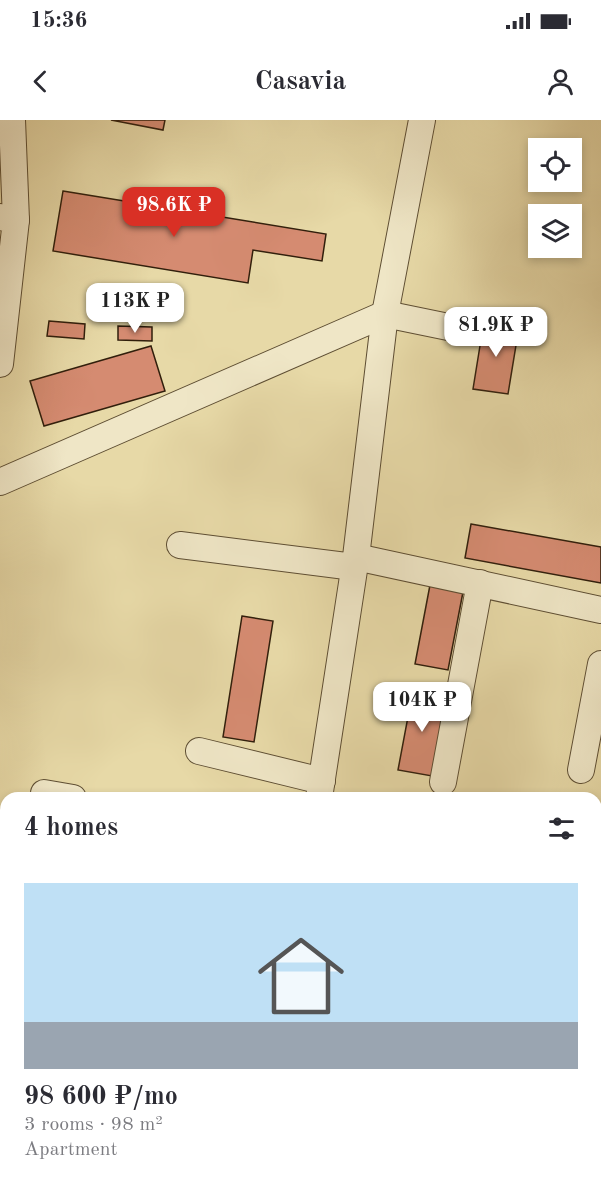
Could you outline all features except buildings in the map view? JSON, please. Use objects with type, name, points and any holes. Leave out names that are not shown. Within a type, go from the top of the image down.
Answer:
[{"type":"street","points":[[0,364],[12,120]]},
{"type":"street","points":[[199,751],[321,789],[355,562],[385,314],[423,120]]},
{"type":"street","points":[[0,480],[385,314],[458,329]]},
{"type":"street","points":[[180,545],[355,562],[480,583],[601,610]]},
{"type":"street","points":[[443,782],[480,583]]},
{"type":"street","points":[[581,770],[601,664]]}]
